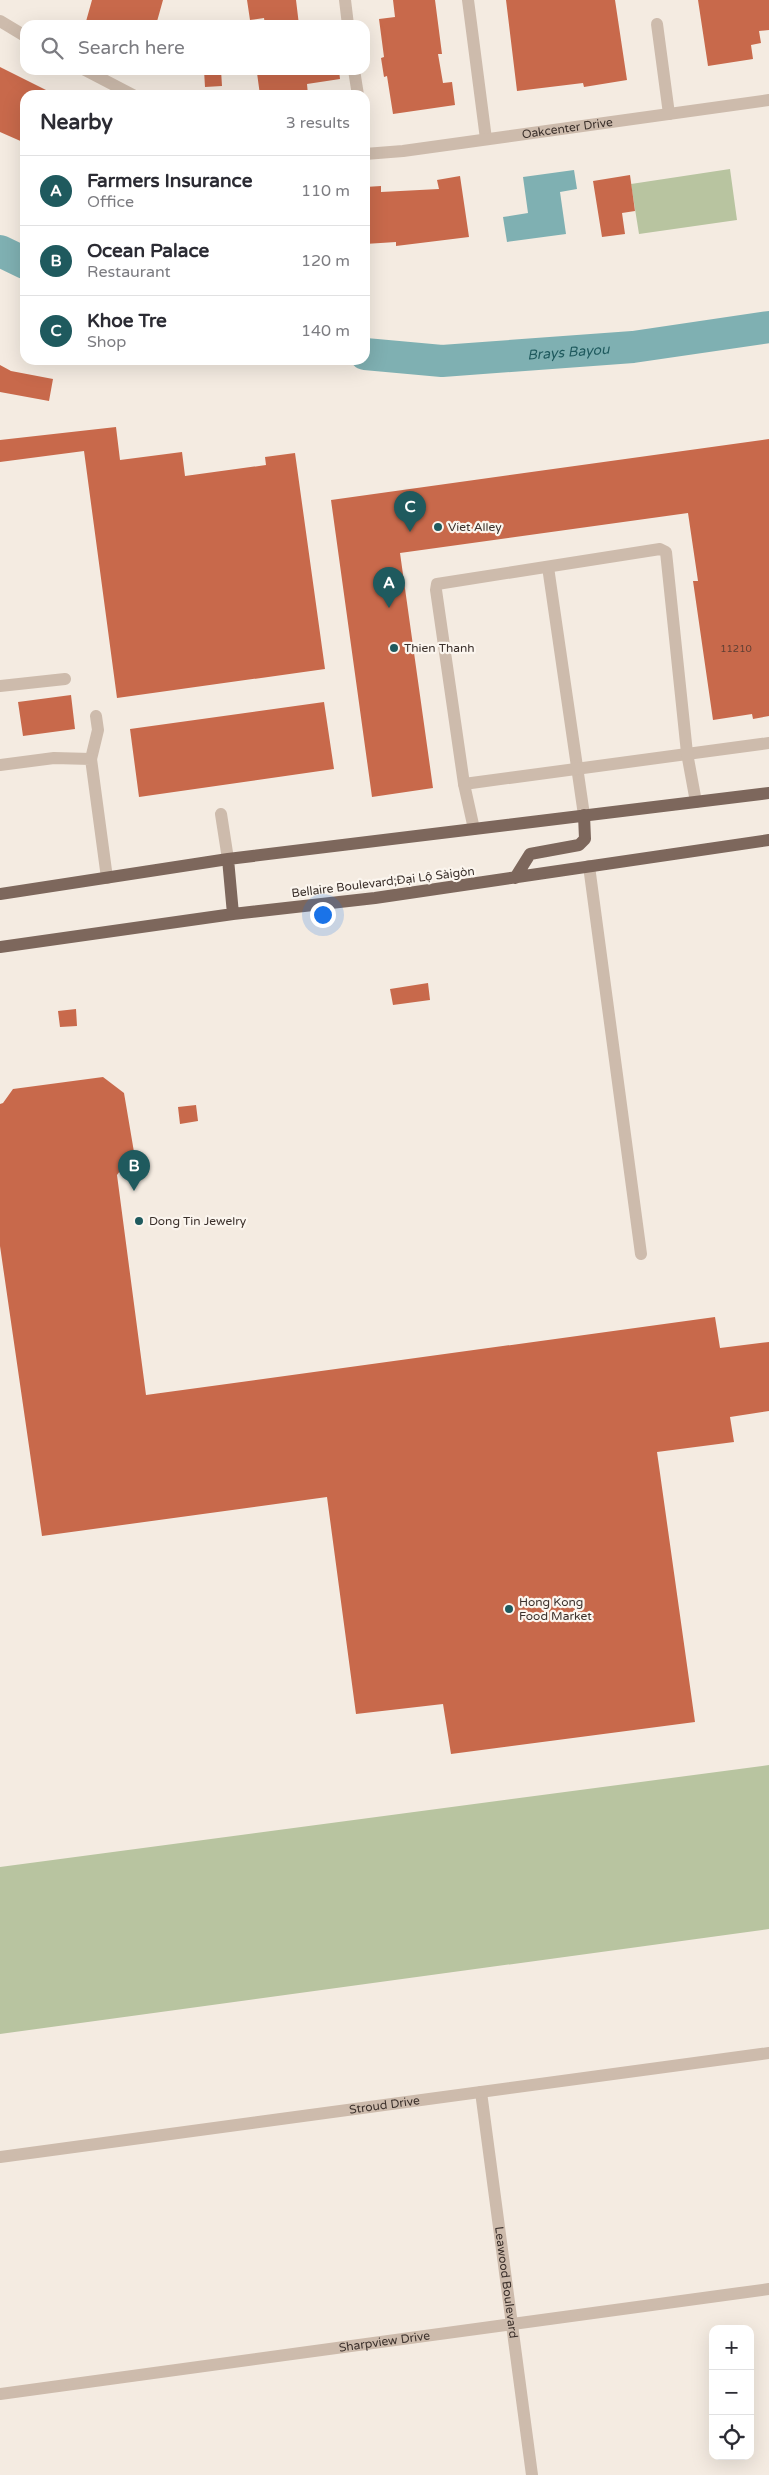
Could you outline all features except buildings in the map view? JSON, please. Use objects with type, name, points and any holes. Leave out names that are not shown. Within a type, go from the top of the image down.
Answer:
[{"type":"main road","points":[[0,894],[228,859],[769,793]]},
{"type":"main road","points":[[515,878],[530,854],[579,845],[585,839],[584,815]]},
{"type":"main road","name":"Bellaire Boulevard;Đại Lộ Sàigòn","points":[[0,947],[233,914],[375,898],[769,840]]},
{"type":"main road","points":[[228,859],[233,914]]},
{"type":"street","points":[[345,0],[347,20]]},
{"type":"street","points":[[468,0],[486,139]]},
{"type":"street","points":[[0,21],[20,33]]},
{"type":"street","points":[[657,24],[669,114]]},
{"type":"street","points":[[95,75],[123,90]]},
{"type":"street","points":[[355,75],[357,90]]},
{"type":"street","name":"Oakcenter Drive","points":[[370,153],[403,151],[769,100]]},
{"type":"street","points":[[474,829],[464,784],[436,590],[437,584],[665,550],[687,753],[696,802]]},
{"type":"street","points":[[548,567],[584,815]]},
{"type":"street","points":[[0,686],[65,678]]},
{"type":"street","points":[[96,716],[98,730],[91,759],[107,878]]},
{"type":"street","points":[[464,784],[769,743]]},
{"type":"street","points":[[0,763],[54,758],[91,759]]},
{"type":"street","points":[[221,814],[228,859]]},
{"type":"street","points":[[589,866],[641,1254]]},
{"type":"street","name":"Stroud Drive","points":[[0,2157],[769,2053]]},
{"type":"street","name":"Leawood Boulevard","points":[[481,2092],[532,2475]]},
{"type":"street","name":"Sharpview Drive","points":[[0,2394],[769,2289]]},
{"type":"green space","points":[[730,169],[737,220],[639,234],[631,184]]},
{"type":"green space","points":[[769,1765],[769,1929],[0,2034],[0,1867]]},
{"type":"water","points":[[574,170],[577,189],[560,192],[566,234],[507,242],[503,217],[528,213],[523,177]]},
{"type":"waterway","name":"Brays Bayou","points":[[0,251],[20,261]]},
{"type":"waterway","name":"Brays Bayou","points":[[370,354],[442,361],[633,347],[769,327]]},
{"type":"place","name":"Viet Alley","points":[[438,527]]},
{"type":"place","name":"Khoe Tre","points":[[410,532]]},
{"type":"place","name":"Farmers Insurance","points":[[389,608]]},
{"type":"place","name":"Thien Thanh","points":[[394,648]]},
{"type":"place","name":"Ocean Palace","points":[[134,1191]]},
{"type":"place","name":"Dong Tin Jewelry","points":[[139,1221]]},
{"type":"place","name":"Hong Kong Food Market","points":[[509,1609]]}]
